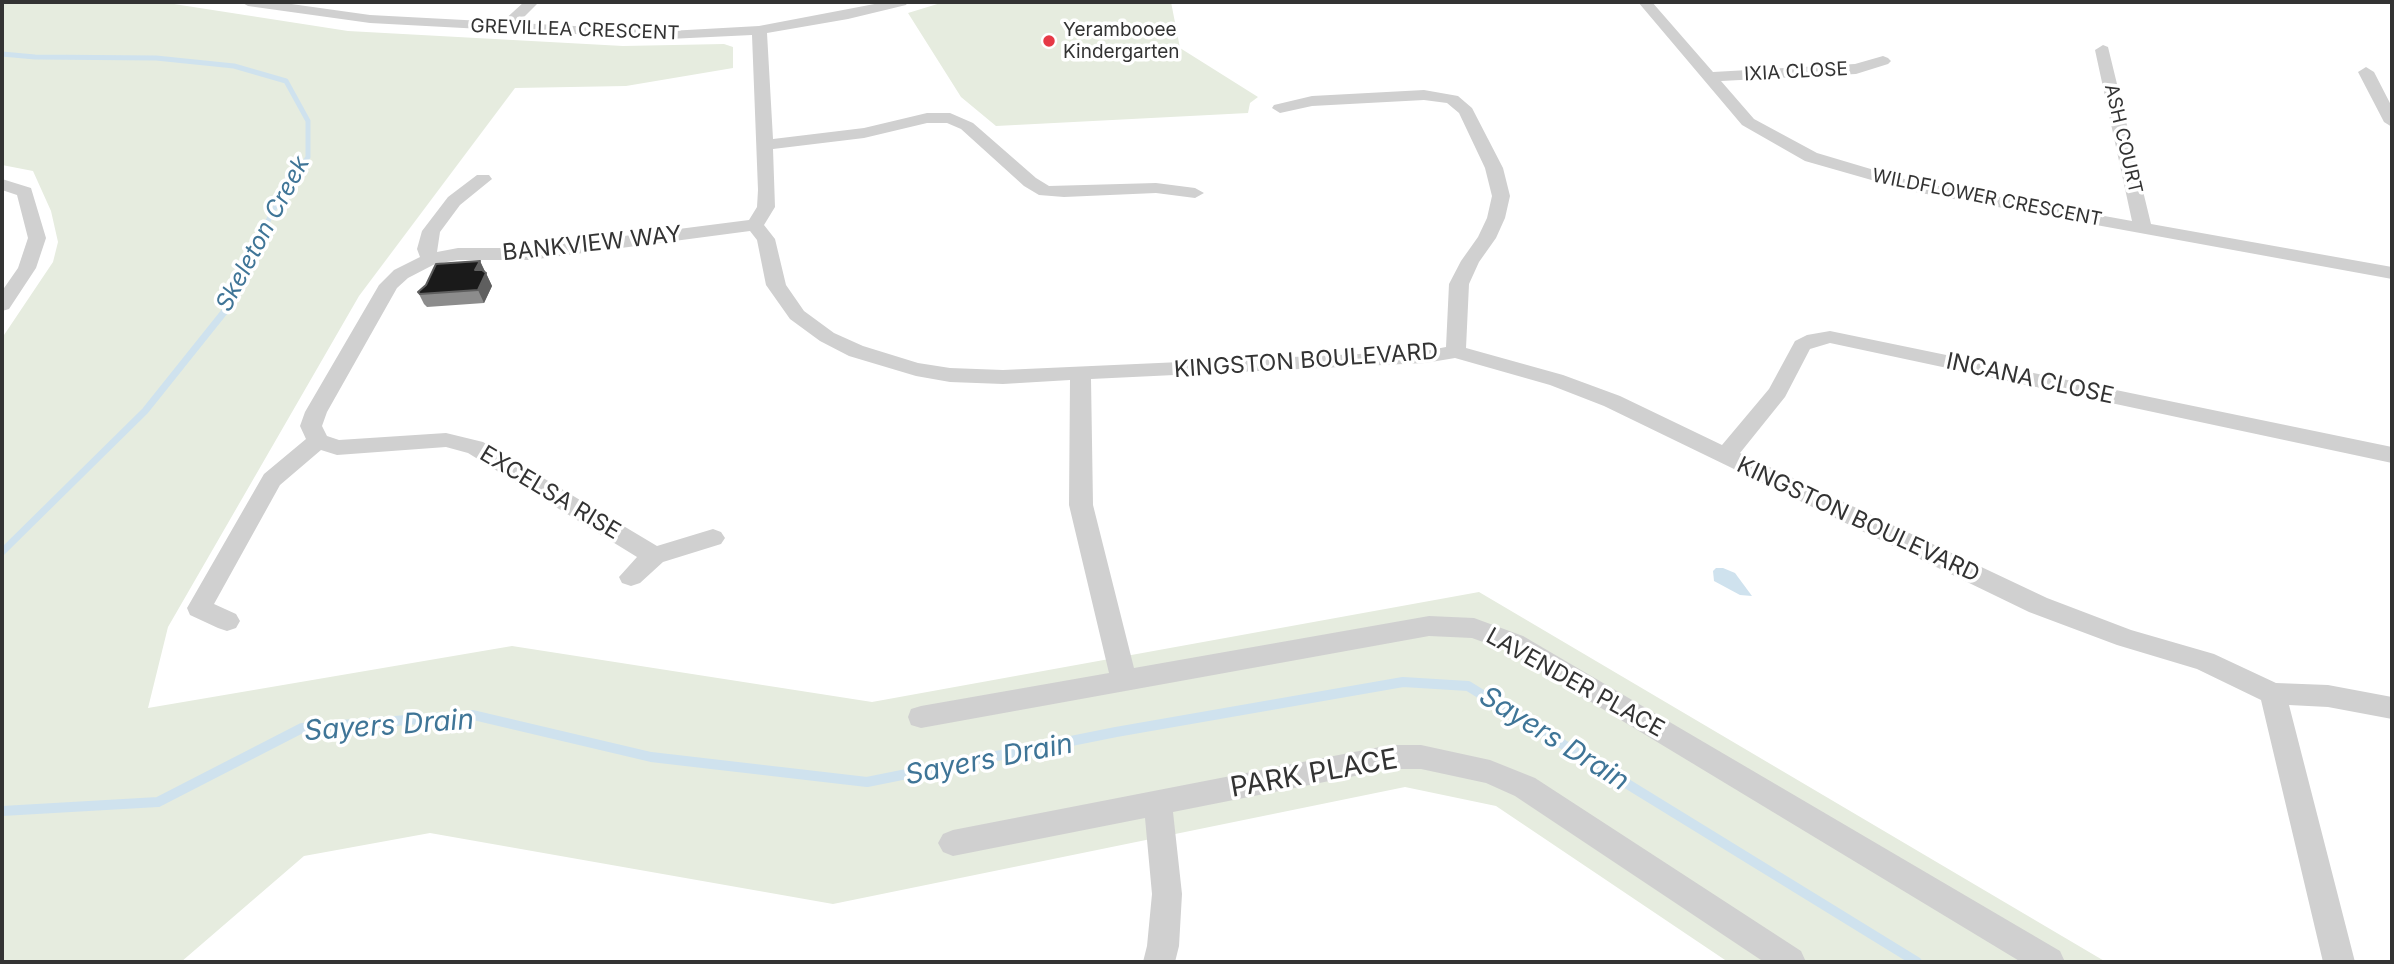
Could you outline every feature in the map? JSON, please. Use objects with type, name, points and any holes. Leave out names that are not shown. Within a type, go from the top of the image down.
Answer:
[{"type":"street","name":"GREVILLEA CRESCENT","points":[[247,2],[370,19],[669,35],[759,30],[848,15],[901,2]]},
{"type":"street","points":[[505,27],[532,2]]},
{"type":"street","name":"WILDFLOWER CRESCENT","points":[[1645,2],[1748,122],[1811,157],[1910,186],[2392,273]]},
{"type":"street","points":[[755,225],[766,207],[767,190],[759,30]]},
{"type":"street","name":"ASH COURT","points":[[2103,50],[2143,228]]},
{"type":"street","name":"IXIA CLOSE","points":[[1707,77],[1856,69],[1883,61]]},
{"type":"street","points":[[2366,72],[2392,122]]},
{"type":"street","points":[[1280,108],[1312,101],[1424,95],[1452,99],[1466,111],[1494,168],[1501,196],[1496,218],[1487,238],[1469,261],[1459,284],[1456,351]]},
{"type":"street","points":[[763,145],[864,133],[927,118],[950,118],[967,126],[1030,182],[1045,191],[1156,188],[1195,193]]},
{"type":"street","points":[[227,621],[199,608],[272,480],[317,441],[311,426],[316,412],[389,285],[407,270],[430,259],[426,249],[431,231],[454,201],[483,179]]},
{"type":"street","points":[[2,184],[25,192],[37,238],[27,268],[2,305]]},
{"type":"street","name":"KINGSTON BOULEVARD","points":[[755,225],[766,239],[776,285],[797,315],[827,337],[888,362],[950,375],[1003,377],[1425,357],[1456,351],[1500,366],[1556,380],[1612,401],[2038,605],[2126,638],[2205,661],[2273,694],[2328,696],[2392,708]]},
{"type":"street","name":"BANKVIEW WAY","points":[[430,259],[458,254],[530,254],[755,225]]},
{"type":"street","name":"INCANA CLOSE","points":[[1725,456],[1778,392],[1802,345],[1814,339],[1830,337],[2392,455]]},
{"type":"street","points":[[1080,374],[1081,505],[1124,679]]},
{"type":"street","name":"EXCELSA RISE","points":[[317,441],[337,448],[446,440],[475,447],[654,556]]},
{"type":"street","points":[[631,578],[654,556],[713,538]]},
{"type":"street","name":"LAVENDER PLACE","points":[[921,717],[1429,626],[1474,628],[1514,643],[2049,962]]},
{"type":"street","points":[[2273,694],[2339,962]]},
{"type":"street","name":"PARK PLACE","points":[[953,843],[1390,757],[1421,757],[1490,772],[1525,787],[1790,962]]},
{"type":"street","points":[[1158,803],[1167,894],[1163,946],[1158,962]]},
{"type":"shaded area","points":[[2,2],[161,2],[348,31],[623,46],[724,44],[733,47],[733,68],[626,86],[515,88],[359,296],[168,627],[148,708],[512,646],[872,702],[1479,592],[2106,962],[1728,962],[1496,806],[1405,787],[833,904],[430,833],[304,856],[181,962],[2,962],[2,338],[53,262],[58,242],[51,211],[33,171],[2,165]]},
{"type":"shaded area","points":[[944,2],[1171,2],[1180,48],[1258,97],[1250,103],[1248,113],[996,126],[961,97],[908,13]]},
{"type":"water","points":[[1716,568],[1735,573],[1752,596],[1740,595],[1714,581],[1713,571]]},
{"type":"building","points":[[480,261],[475,270],[486,273],[478,290],[418,292],[426,285],[436,264]]},
{"type":"waterway","name":"Skeleton Creek","points":[[2,54],[35,57],[156,58],[234,66],[286,81],[308,121],[308,157],[272,212],[259,242]]},
{"type":"waterway","name":"Skeleton Creek","points":[[2,552],[145,411],[233,301],[260,240]]},
{"type":"waterway","name":"Sayers Drain","points":[[2,811],[158,802],[302,728],[473,715],[651,757],[867,782],[1116,732],[1403,682],[1468,686],[1917,962]]},
{"type":"place","name":"Yerambooee Kindergarten","points":[[1049,41]]}]
